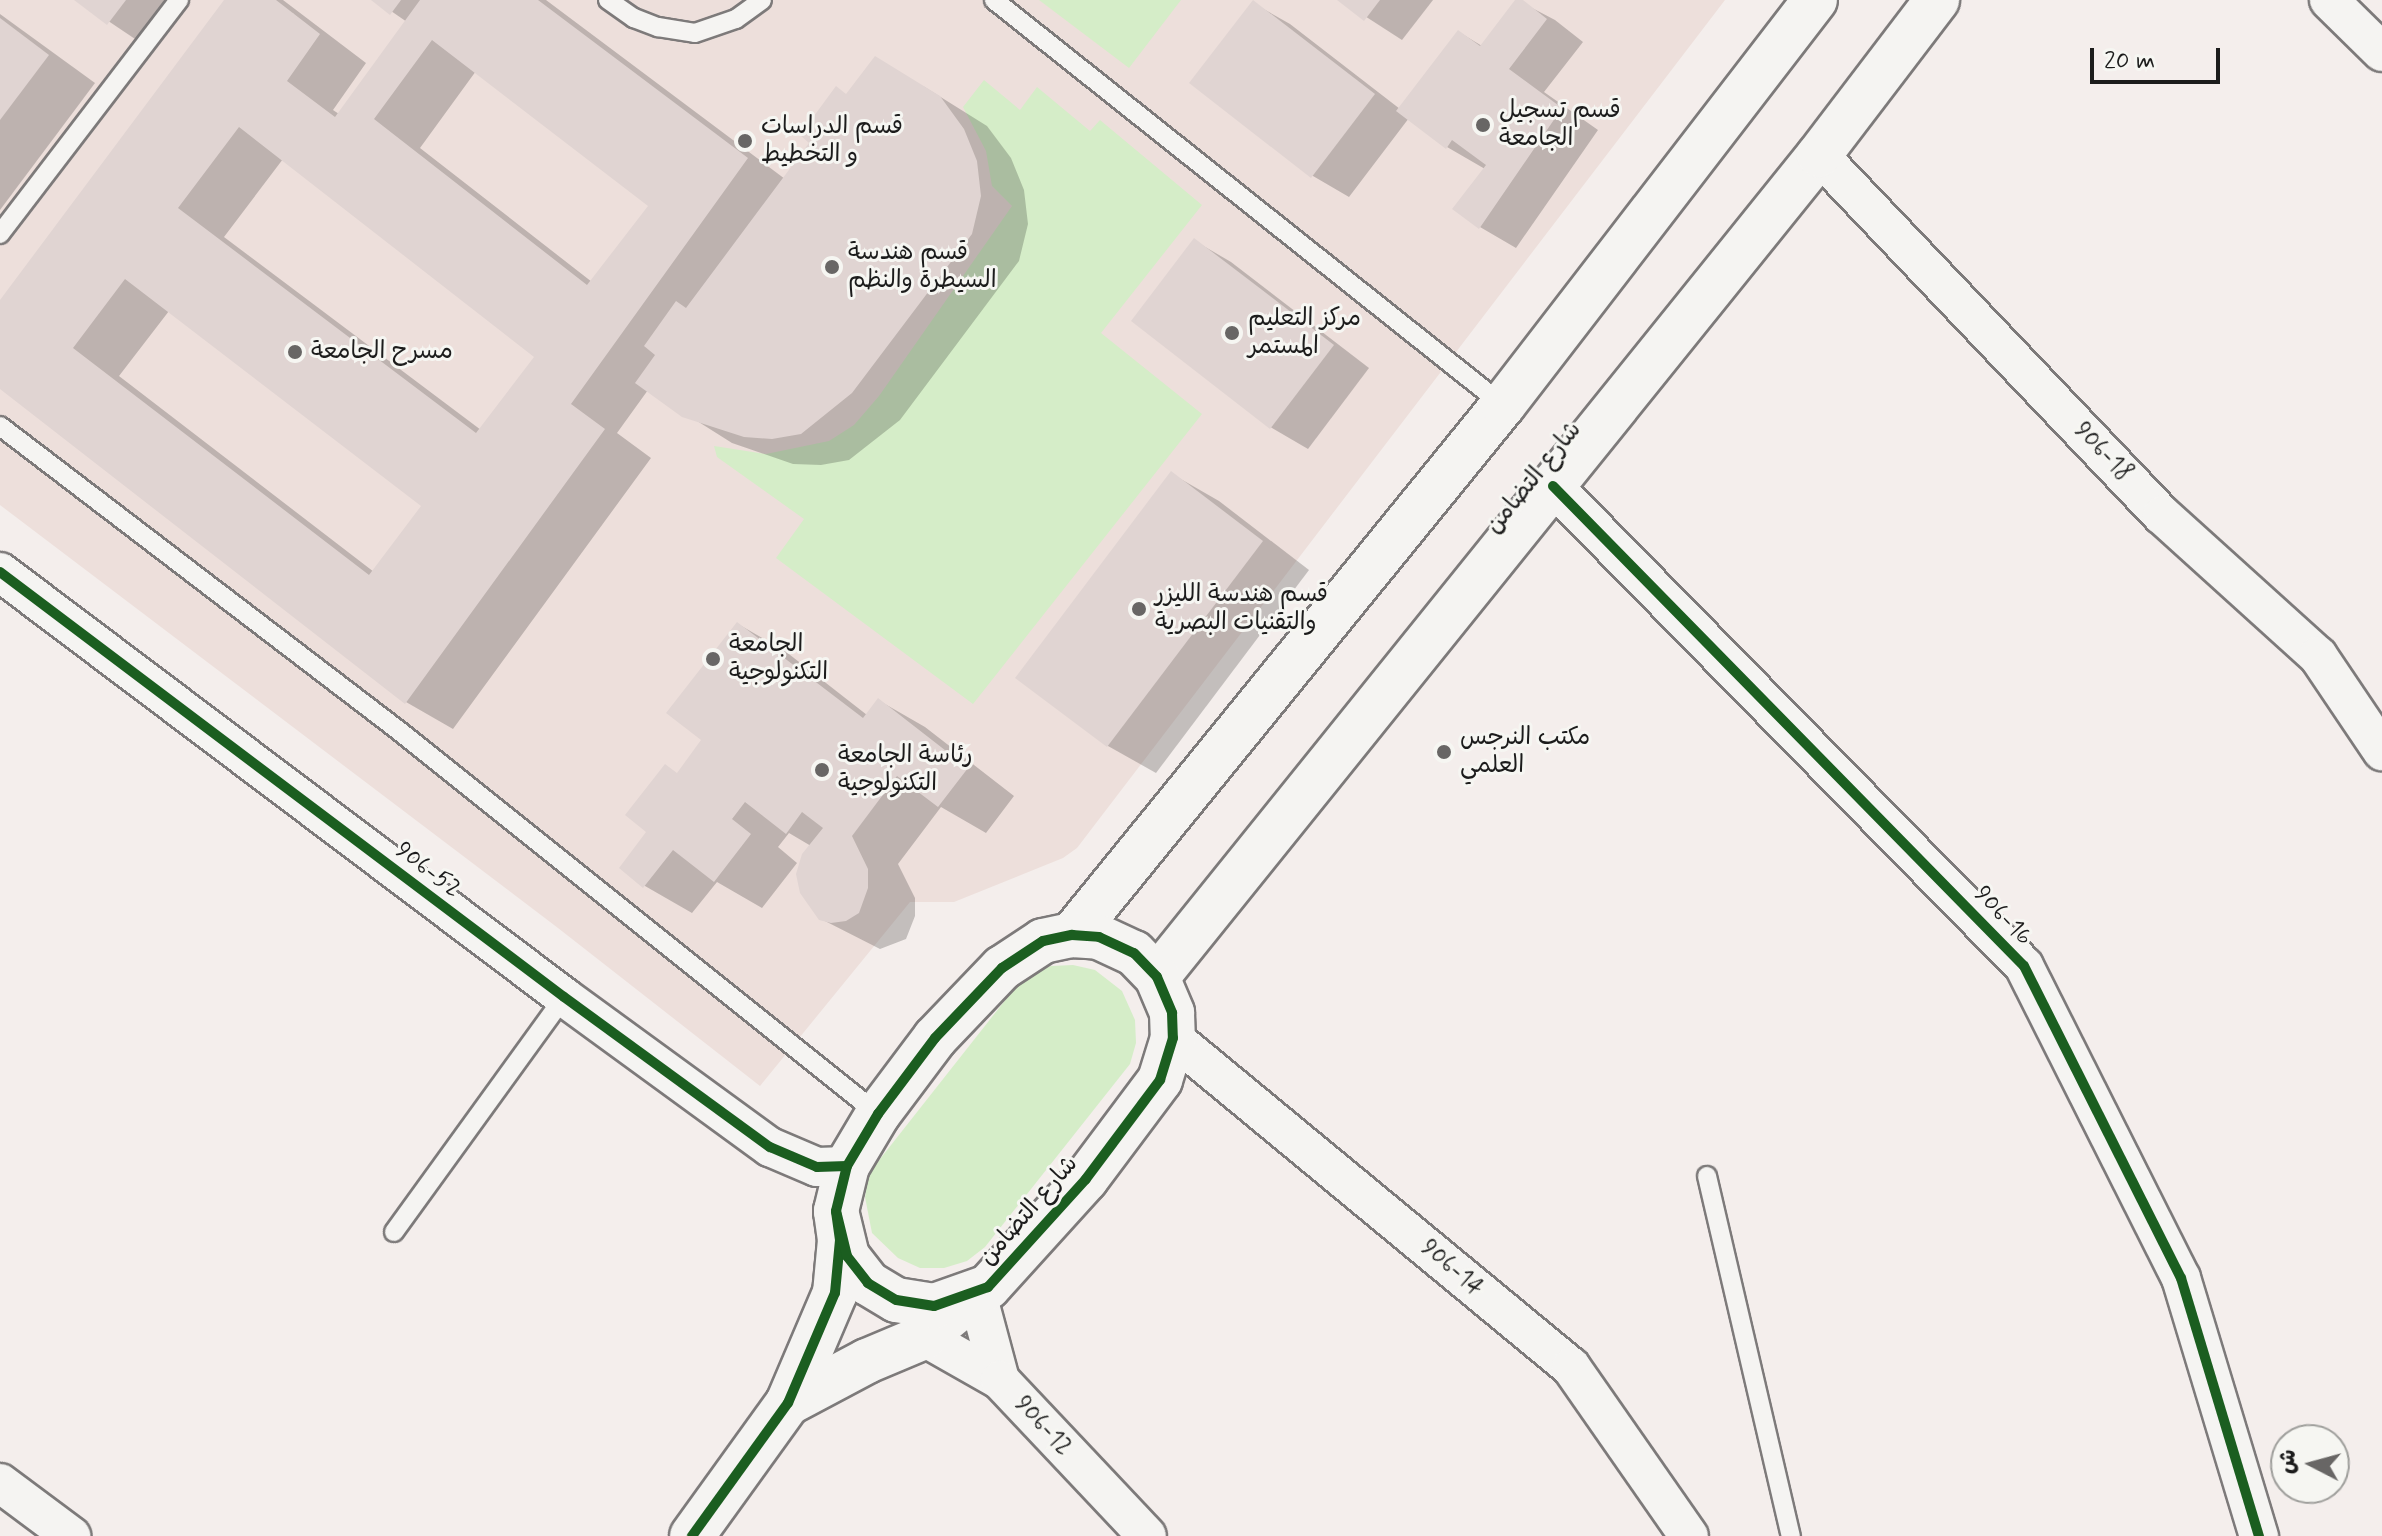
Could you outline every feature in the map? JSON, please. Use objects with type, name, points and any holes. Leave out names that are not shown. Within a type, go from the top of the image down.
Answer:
[{"type":"street","points":[[1072,935],[1503,405],[1815,0]]},
{"type":"street","name":"شارع التضامن","points":[[1157,977],[1819,155],[1937,0]]},
{"type":"street","points":[[2329,0],[2382,52]]},
{"type":"street","name":"906-18","points":[[1819,155],[2162,515],[2318,656],[2382,751]]},
{"type":"street","name":"906-16","points":[[1553,486],[2024,966],[2181,1278],[2259,1536]]},
{"type":"street","name":"906-52","points":[[0,572],[564,997],[770,1147],[817,1167],[847,1166]]},
{"type":"street","name":"شارع التضامن","points":[[692,1536],[788,1403],[835,1293],[840,1240],[836,1211],[847,1166],[878,1114],[935,1038],[1002,968],[1043,941],[1072,935],[1099,937],[1134,953],[1157,977],[1172,1013],[1173,1038],[1160,1080],[1086,1179],[997,1279],[924,1337],[867,1361],[788,1403]]},
{"type":"street","name":"906-14","points":[[1173,1038],[1571,1367],[1689,1536]]},
{"type":"street","name":"شارع التضامن","points":[[836,1211],[847,1256],[868,1283],[896,1300],[934,1306],[977,1294]]},
{"type":"street","points":[[977,1294],[1000,1380]]},
{"type":"street","name":"906-12","points":[[924,1337],[1000,1380],[1147,1536]]},
{"type":"street","points":[[0,1483],[71,1536]]},
{"type":"lane","points":[[0,234],[179,0]]},
{"type":"lane","points":[[608,0],[634,18],[658,27],[695,33],[736,19],[762,0]]},
{"type":"lane","points":[[994,0],[1503,405]]},
{"type":"lane","points":[[0,426],[398,730],[878,1114]]},
{"type":"lane","points":[[394,1232],[564,997]]},
{"type":"lane","points":[[1707,1176],[1791,1536]]},
{"type":"shaded area","name":"الجامعة التكنولوجية","points":[[0,0],[1725,0],[1077,848],[1063,858],[954,902],[910,902],[760,1086],[558,928],[0,505]]},
{"type":"green space","points":[[1039,0],[1181,0],[1129,68]]},
{"type":"green space","points":[[984,80],[1020,110],[1037,87],[1090,131],[1100,120],[1202,205],[1101,333],[1202,414],[973,704],[776,558],[804,519],[717,457],[714,446],[766,454],[829,441],[854,425],[879,396],[1012,206],[992,186],[986,151],[963,107]]},
{"type":"green space","points":[[1073,965],[1095,970],[1122,991],[1135,1020],[1136,1043],[1130,1064],[985,1247],[967,1261],[944,1268],[920,1268],[898,1258],[872,1233],[865,1197],[869,1173],[1014,989],[1031,974],[1051,966]]},
{"type":"building","points":[[74,0],[126,0],[107,25]]},
{"type":"building","name":"مسرح الجامعة","points":[[224,0],[276,0],[320,34],[287,81],[335,117],[420,0],[538,0],[748,158],[571,404],[605,429],[405,704],[0,389],[0,300]],"holes":[[[432,40],[648,206],[587,285],[374,119]],[[239,127],[534,357],[476,433],[178,208]],[[125,279],[421,506],[369,575],[73,348]]]},
{"type":"building","points":[[371,0],[401,0],[390,15]]},
{"type":"building","points":[[1253,0],[1375,94],[1311,178],[1189,83]]},
{"type":"building","points":[[1337,0],[1380,0],[1364,21]]},
{"type":"building","name":"قسم تسجيل الجامعة","points":[[1515,0],[1523,0],[1547,19],[1509,69],[1562,108],[1479,229],[1452,209],[1486,165],[1452,140],[1446,149],[1396,111],[1458,30],[1480,46]]},
{"type":"building","points":[[0,18],[49,55],[0,120]]},
{"type":"building","name":"قسم هندسة السيطرة والنظم","points":[[875,56],[940,96],[964,129],[977,161],[981,196],[972,234],[852,393],[801,434],[772,439],[744,437],[682,417],[635,383],[655,355],[644,346],[676,301],[686,308],[809,143],[800,135],[836,86],[846,94]]},
{"type":"building","name":"مركز التعليم المستمر","points":[[1194,238],[1334,345],[1270,429],[1131,321]]},
{"type":"building","name":"قسم هندسة الليزر والتقنيات البصرية","points":[[1171,471],[1263,541],[1107,747],[1015,678]]},
{"type":"building","name":"رئاسة الجامعة التكنولوجية","points":[[737,622],[863,718],[878,698],[968,768],[938,807],[897,776],[852,836],[868,869],[868,888],[859,913],[846,921],[831,923],[819,920],[800,893],[796,874],[802,854],[823,828],[802,812],[786,834],[745,802],[732,819],[751,834],[714,882],[673,850],[643,888],[619,868],[646,832],[625,815],[665,764],[677,773],[701,740],[666,713]]},
{"type":"cycle path","points":[[1553,486],[2024,966],[2181,1278],[2259,1536]]},
{"type":"cycle path","points":[[0,572],[564,997],[770,1147],[817,1167],[847,1166]]},
{"type":"cycle path","points":[[692,1536],[788,1403],[835,1293],[840,1240],[836,1211],[847,1166],[878,1114],[935,1038],[1002,968],[1043,941],[1072,935],[1099,937],[1134,953],[1157,977],[1172,1013],[1173,1038],[1160,1080],[1086,1179],[988,1287],[934,1306],[896,1300],[868,1283],[847,1256],[836,1211]]},
{"type":"place","name":"قسم تسجيل الجامعة","points":[[1483,125]]},
{"type":"place","name":"قسم الدراسات و التخطيط","points":[[745,141]]},
{"type":"place","name":"قسم هندسة السيطرة والنظم","points":[[832,267]]},
{"type":"place","name":"مركز التعليم المستمر","points":[[1232,333]]},
{"type":"place","name":"مسرح الجامعة","points":[[295,352]]},
{"type":"place","name":"قسم هندسة الليزر والتقنيات البصرية","points":[[1139,609]]},
{"type":"place","name":"الجامعة التكنولوجية","points":[[713,659]]},
{"type":"place","name":"مكتب النرجس العلمي","points":[[1444,752]]},
{"type":"place","name":"رئاسة الجامعة التكنولوجية","points":[[822,770]]}]
